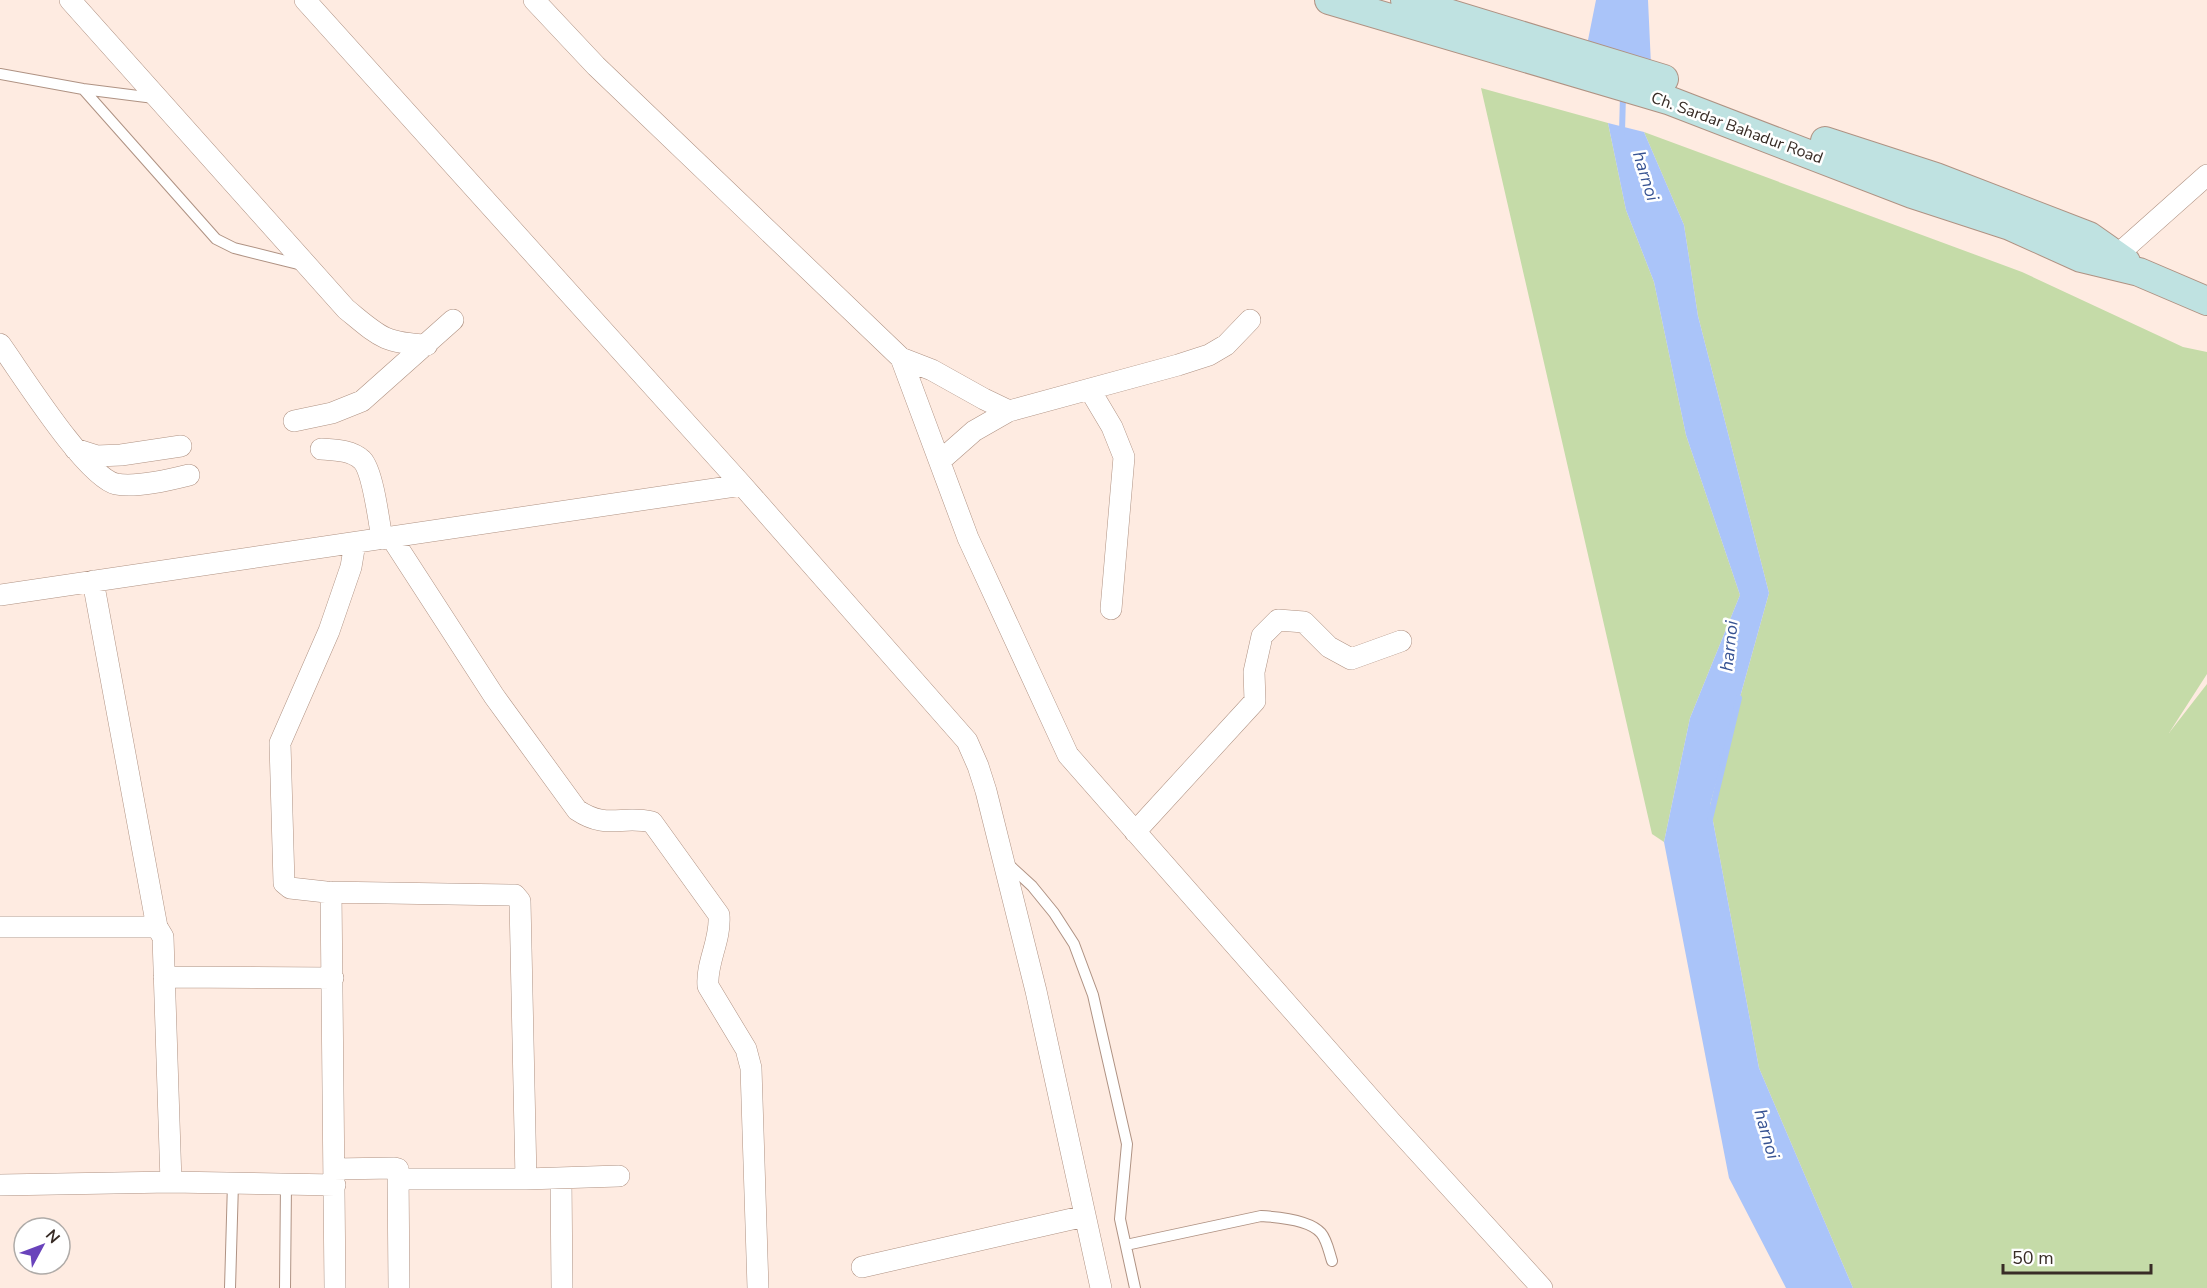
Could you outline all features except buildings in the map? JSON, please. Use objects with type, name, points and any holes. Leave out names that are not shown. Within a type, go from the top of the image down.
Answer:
[{"type":"main road","name":"Ch. Sardar Bahadur Road","points":[[1329,0],[1585,66],[1666,90],[1912,194],[2010,226],[2081,258],[2127,264],[2207,301]]},
{"type":"main road","name":"Ch. Sardar Bahadur Road","points":[[1405,0],[1558,45],[1585,66]]},
{"type":"street","points":[[70,0],[346,309],[380,337],[395,342],[427,345]]},
{"type":"street","points":[[305,0],[742,485],[967,741],[983,783],[1036,991],[1101,1288]]},
{"type":"street","points":[[534,0],[596,66],[901,358],[932,370],[1009,411]]},
{"type":"street","points":[[1458,2],[1558,45]]},
{"type":"street","points":[[2127,264],[2207,175]]},
{"type":"street","points":[[294,421],[332,413],[362,401],[453,320]]},
{"type":"street","points":[[940,461],[974,431],[1009,411],[1209,355],[1226,345],[1250,320]]},
{"type":"street","points":[[0,344],[95,472],[116,484],[158,483],[189,475]]},
{"type":"street","points":[[901,358],[968,538],[1068,755],[1391,1122],[1542,1288]]},
{"type":"street","points":[[1090,390],[1112,427],[1124,457],[1111,609]]},
{"type":"street","points":[[75,448],[97,456],[121,455],[181,446]]},
{"type":"street","points":[[321,449],[348,452],[363,461],[387,538],[494,696],[577,810],[590,819],[640,819],[652,822],[719,915],[720,929],[707,974],[708,986],[746,1048],[751,1068],[758,1288]]},
{"type":"street","points":[[0,595],[742,485]]},
{"type":"street","points":[[355,543],[351,567],[329,631],[280,743],[284,883],[290,888],[331,892],[515,895],[519,901],[526,1179]]},
{"type":"street","points":[[93,581],[157,927],[163,937],[171,1182]]},
{"type":"street","points":[[1135,832],[1255,701],[1254,672],[1262,636],[1278,620],[1304,622],[1329,647],[1351,659],[1401,641]]},
{"type":"street","points":[[331,892],[334,1288]]},
{"type":"street","points":[[0,927],[157,927]]},
{"type":"street","points":[[164,977],[333,978]]},
{"type":"street","points":[[0,1185],[171,1182],[286,1184],[394,1168],[398,1170],[399,1179],[399,1288]]},
{"type":"street","points":[[399,1179],[619,1176]]},
{"type":"street","points":[[561,1178],[562,1288]]},
{"type":"street","points":[[862,1267],[1085,1216]]},
{"type":"lane","points":[[0,74],[83,89],[158,98]]},
{"type":"lane","points":[[83,89],[216,240],[234,248],[308,267]]},
{"type":"lane","points":[[1002,859],[1032,885],[1054,913],[1074,944],[1093,995],[1127,1144],[1120,1219],[1135,1288]]},
{"type":"lane","points":[[230,1288],[233,1183]]},
{"type":"lane","points":[[285,1288],[286,1184]]},
{"type":"lane","points":[[1126,1245],[1261,1216],[1282,1217],[1313,1227],[1323,1234],[1332,1261]]},
{"type":"green space","points":[[1481,88],[1608,123],[1626,210],[1654,282],[1686,435],[1740,595],[1690,718],[1664,842],[1652,834]]},
{"type":"green space","points":[[1644,132],[2022,272],[2183,347],[2207,352],[2207,674],[2169,733],[2207,684],[2207,1288],[1853,1288],[1759,1068],[1710,805],[1769,593],[1698,316],[1684,225]]},
{"type":"water","points":[[1596,0],[1648,0],[1651,65],[1587,45]]},
{"type":"water","points":[[1608,123],[1644,132],[1684,225],[1698,316],[1769,593],[1710,805],[1759,1068],[1853,1288],[1786,1288],[1729,1178],[1664,842],[1690,718],[1740,595],[1686,435],[1654,282],[1626,210]]},
{"type":"waterway","name":"harnoi","points":[[1622,132],[1623,95]]},
{"type":"waterway","name":"harnoi","points":[[1710,819],[1739,698]]}]
